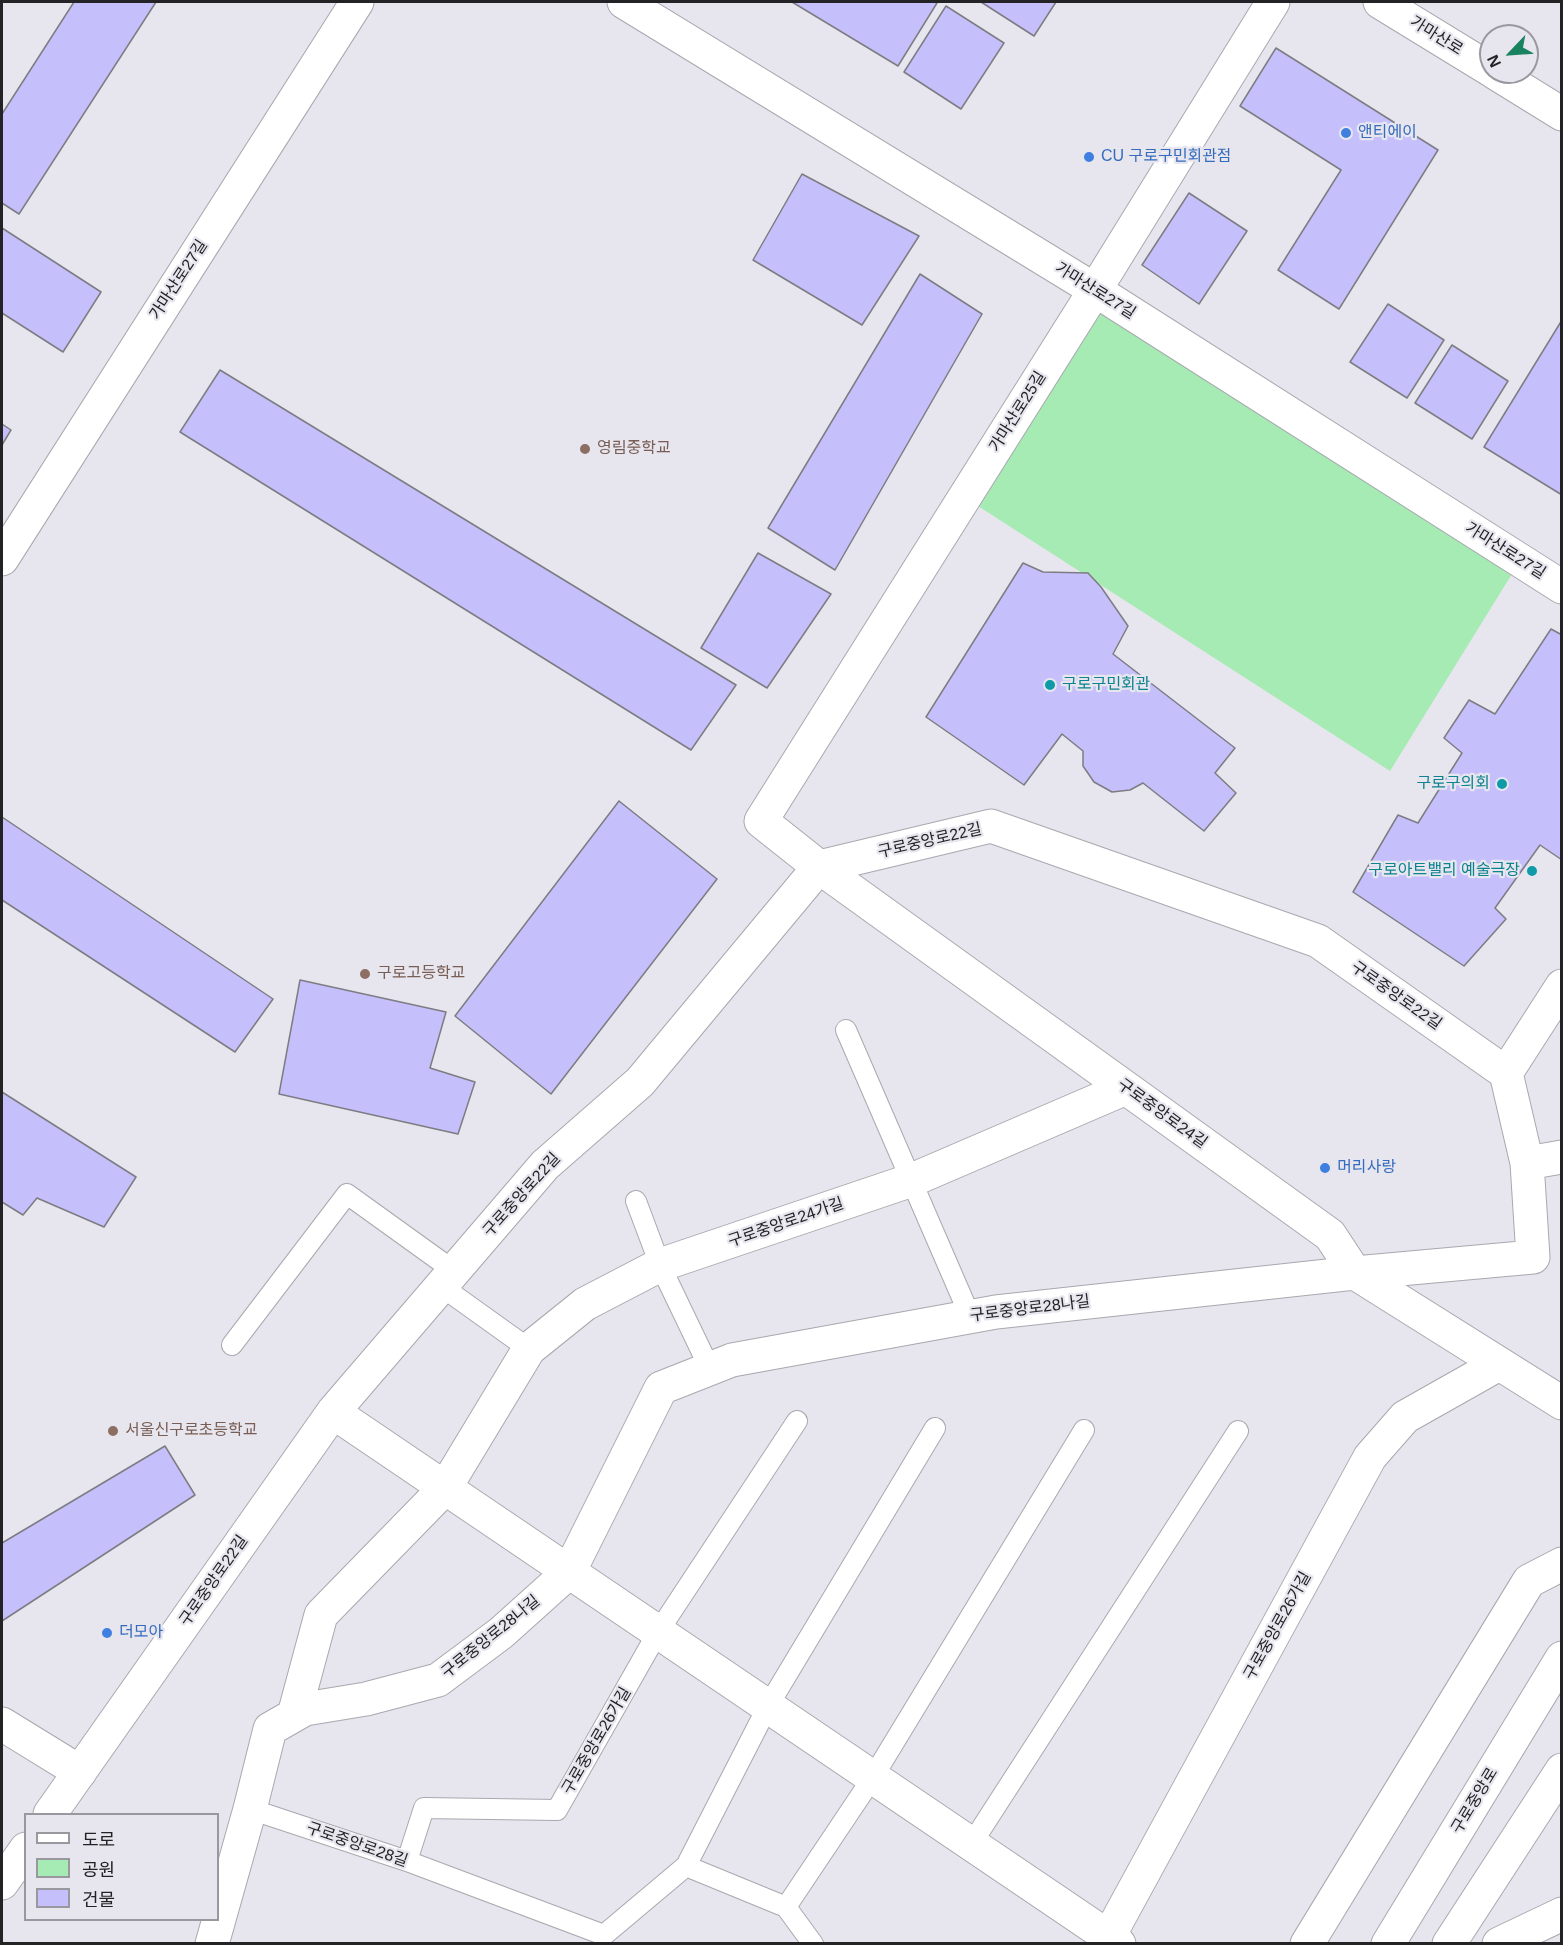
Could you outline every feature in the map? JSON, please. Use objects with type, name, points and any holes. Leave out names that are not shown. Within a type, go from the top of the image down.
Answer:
[{"type":"street","name":"가마산로27길","points":[[2,559],[357,2]]},
{"type":"street","name":"가마산로27길","points":[[624,2],[1095,290],[1562,587]]},
{"type":"street","name":"가마산로25길","points":[[761,821],[1273,2]]},
{"type":"street","name":"가마산로","points":[[1380,2],[1479,63]]},
{"type":"street","name":"가마산로","points":[[1513,84],[1562,114]]},
{"type":"street","name":"구로중앙로24길","points":[[761,821],[819,867],[1330,1235],[1355,1273],[1562,1403]]},
{"type":"street","name":"구로중앙로22길","points":[[51,1813],[333,1413],[545,1165],[640,1082],[819,867],[992,826],[1318,941],[1506,1073]]},
{"type":"street","points":[[1355,1273],[1533,1257],[1527,1163],[1506,1073],[1562,986]]},
{"type":"street","name":"구로중앙로24가길","points":[[445,1488],[529,1349],[585,1304],[660,1265],[912,1180],[1126,1088]]},
{"type":"street","points":[[1527,1163],[1562,1156]]},
{"type":"street","name":"구로중앙로28나길","points":[[213,1944],[270,1729],[305,1709],[366,1699],[438,1680],[501,1633],[569,1572],[662,1388],[732,1360],[970,1316],[1355,1273]]},
{"type":"street","name":"구로중앙로26가길","points":[[333,1413],[972,1843],[1111,1941],[1370,1457],[1405,1417],[1499,1364]]},
{"type":"street","points":[[294,1715],[321,1615],[445,1488]]},
{"type":"street","points":[[1307,1944],[1529,1581],[1562,1564]]},
{"type":"street","name":"구로중앙로","points":[[1388,1944],[1562,1658]]},
{"type":"street","points":[[2,1724],[80,1772]]},
{"type":"street","points":[[1449,1944],[1562,1770]]},
{"type":"street","points":[[2,1884],[24,1852]]},
{"type":"street","points":[[1499,1944],[1562,1914]]},
{"type":"lane","points":[[846,1030],[970,1316]]},
{"type":"lane","points":[[232,1345],[347,1194],[529,1349]]},
{"type":"lane","points":[[636,1201],[660,1265],[710,1369]]},
{"type":"lane","name":"구로중앙로26가길","points":[[407,1861],[424,1808],[557,1810],[658,1632],[798,1421]]},
{"type":"lane","points":[[607,1939],[686,1866],[768,1706],[935,1428]]},
{"type":"lane","points":[[786,1907],[873,1777],[1084,1430]]},
{"type":"lane","points":[[972,1843],[1238,1431]]},
{"type":"lane","name":"구로중앙로28길","points":[[250,1809],[407,1861],[607,1939]]},
{"type":"lane","points":[[686,1866],[786,1907],[813,1944]]},
{"type":"green space","points":[[1095,290],[1520,561],[1390,771],[964,497]]},
{"type":"building","points":[[74,2],[156,2],[19,214],[2,203],[2,114]]},
{"type":"building","points":[[792,2],[934,2],[937,3],[898,66]]},
{"type":"building","points":[[981,2],[1056,2],[1034,36]]},
{"type":"building","points":[[946,6],[1004,43],[961,109],[904,72]]},
{"type":"building","points":[[1276,48],[1438,150],[1339,309],[1278,270],[1341,170],[1240,106]]},
{"type":"building","points":[[802,174],[919,236],[862,325],[753,260]]},
{"type":"building","points":[[1189,193],[1247,231],[1199,304],[1142,265]]},
{"type":"building","points":[[2,228],[101,292],[63,352],[2,313]]},
{"type":"building","points":[[920,274],[982,314],[835,570],[768,528]]},
{"type":"building","points":[[1388,304],[1444,340],[1407,398],[1350,362]]},
{"type":"building","points":[[1562,320],[1562,495],[1484,447]]},
{"type":"building","points":[[1452,345],[1508,381],[1472,439],[1415,403]]},
{"type":"building","points":[[220,370],[736,685],[691,750],[180,432]]},
{"type":"building","points":[[2,424],[11,430],[2,445]]},
{"type":"building","points":[[758,553],[831,594],[767,688],[701,648]]},
{"type":"building","name":"구로구민회관","points":[[1023,563],[1043,572],[1088,573],[1101,587],[1128,626],[1113,654],[1235,748],[1215,773],[1236,793],[1204,831],[1143,783],[1130,790],[1112,792],[1094,782],[1083,766],[1083,751],[1062,734],[1024,785],[926,717]]},
{"type":"building","name":"구로구의회","points":[[1551,629],[1562,635],[1562,860],[1540,845],[1495,908],[1506,919],[1464,966],[1353,892],[1398,815],[1418,823],[1462,753],[1444,738],[1469,700],[1495,714]]},
{"type":"building","points":[[619,801],[717,879],[551,1094],[455,1016]]},
{"type":"building","points":[[2,817],[273,999],[235,1052],[2,900]]},
{"type":"building","points":[[300,980],[446,1012],[430,1068],[475,1082],[458,1134],[279,1094]]},
{"type":"building","points":[[2,1092],[136,1177],[104,1227],[37,1198],[23,1215],[2,1202]]},
{"type":"building","points":[[165,1446],[195,1495],[2,1621],[2,1543]]},
{"type":"place","name":"앤티에이","points":[[1346,133]]},
{"type":"place","name":"CU 구로구민회관점","points":[[1089,157]]},
{"type":"place","name":"영림중학교","points":[[585,449]]},
{"type":"place","name":"구로구민회관","points":[[1050,685]]},
{"type":"place","name":"구로구의회","points":[[1502,784]]},
{"type":"place","name":"구로아트밸리 예술극장","points":[[1532,871]]},
{"type":"place","name":"구로고등학교","points":[[365,974]]},
{"type":"place","name":"머리사랑","points":[[1325,1168]]},
{"type":"place","name":"서울신구로초등학교","points":[[113,1431]]},
{"type":"place","name":"더모아","points":[[107,1633]]}]
